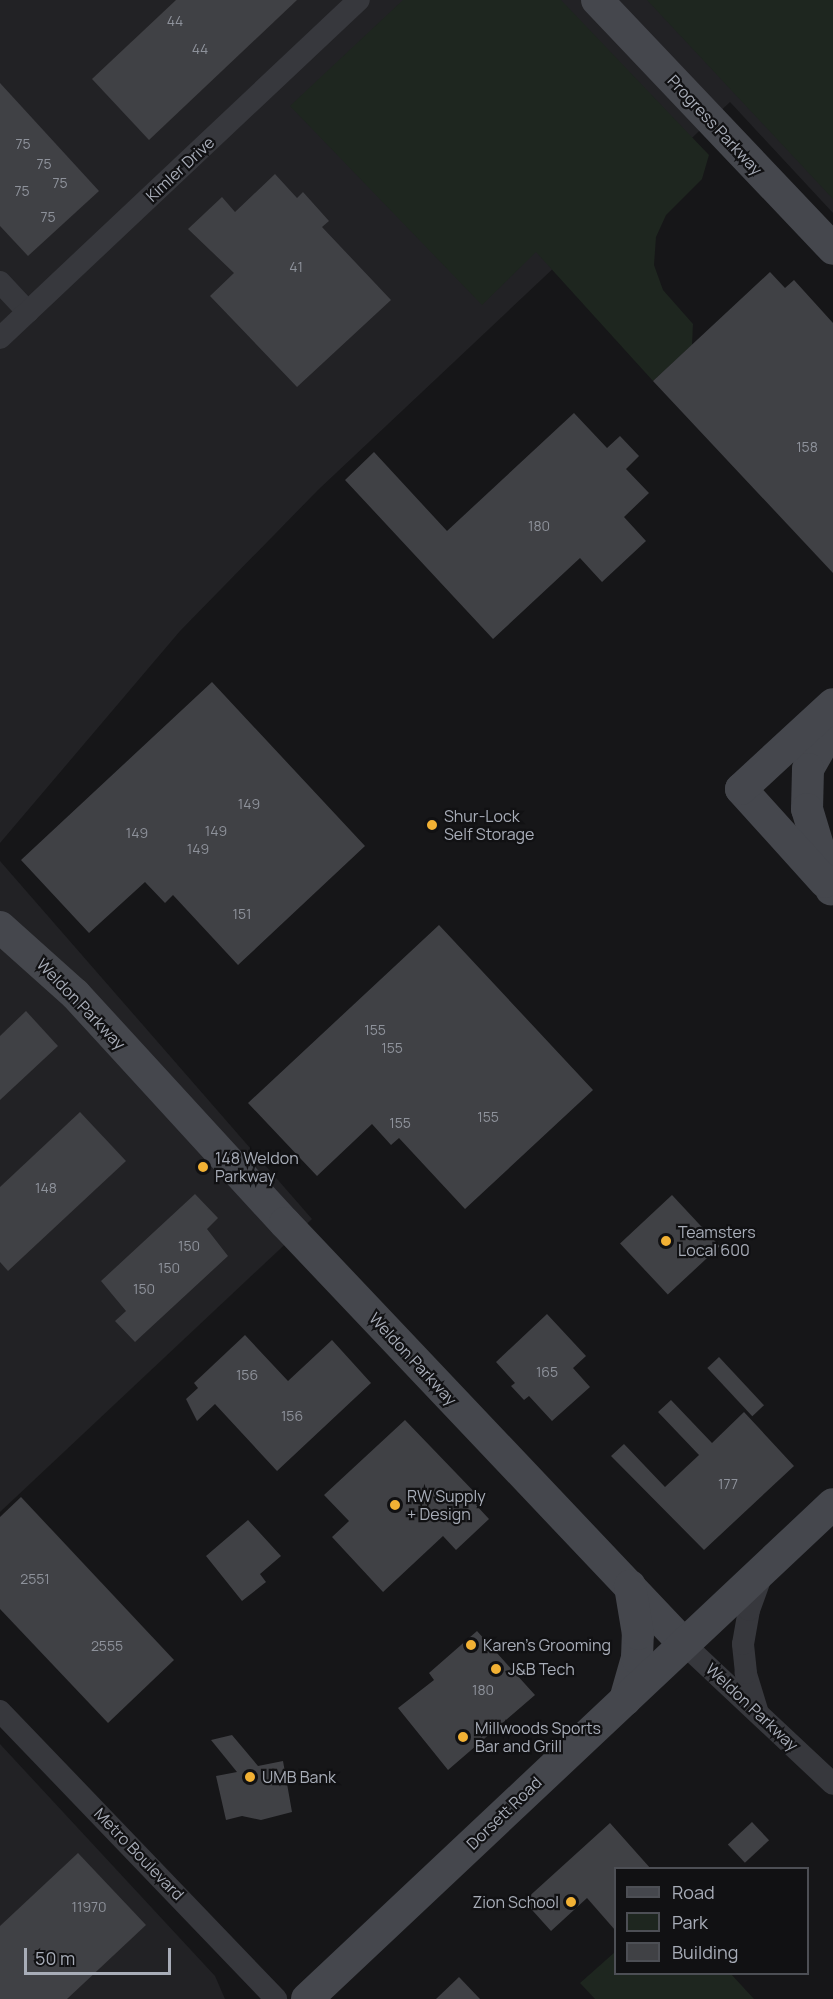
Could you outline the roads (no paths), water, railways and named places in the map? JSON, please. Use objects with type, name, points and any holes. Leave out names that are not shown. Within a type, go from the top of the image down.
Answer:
[{"type":"street","name":"Kimler Drive","points":[[0,338],[359,0]]},
{"type":"street","name":"Progress Parkway","points":[[597,0],[833,249]]},
{"type":"street","points":[[0,282],[28,312]]},
{"type":"street","points":[[831,723],[741,789],[832,890]]},
{"type":"street","points":[[831,723],[808,769],[807,809],[832,890]]},
{"type":"street","name":"Weldon Parkway","points":[[0,927],[75,994],[285,1223],[684,1644],[758,1711],[833,1784]]},
{"type":"street","name":"Dorsett Road","points":[[307,1999],[833,1504]]},
{"type":"street","points":[[758,1711],[746,1673],[743,1644],[749,1610],[764,1568]]},
{"type":"street","points":[[625,1700],[637,1658],[638,1634],[630,1586]]},
{"type":"street","name":"Metro Boulevard","points":[[0,1711],[276,1999]]},
{"type":"place","name":"Shur-Lock Self Storage","points":[[432,825]]},
{"type":"place","name":"148 Weldon Parkway","points":[[203,1167]]},
{"type":"place","name":"Teamsters Local 600","points":[[666,1241]]},
{"type":"place","name":"RW Supply + Design","points":[[395,1505]]},
{"type":"place","name":"Karen's Grooming","points":[[471,1645]]},
{"type":"place","name":"J&B Tech","points":[[496,1669]]},
{"type":"place","name":"Millwoods Sports Bar and Grill","points":[[463,1737]]},
{"type":"place","name":"UMB Bank","points":[[250,1777]]},
{"type":"place","name":"Zion School","points":[[571,1902]]}]
